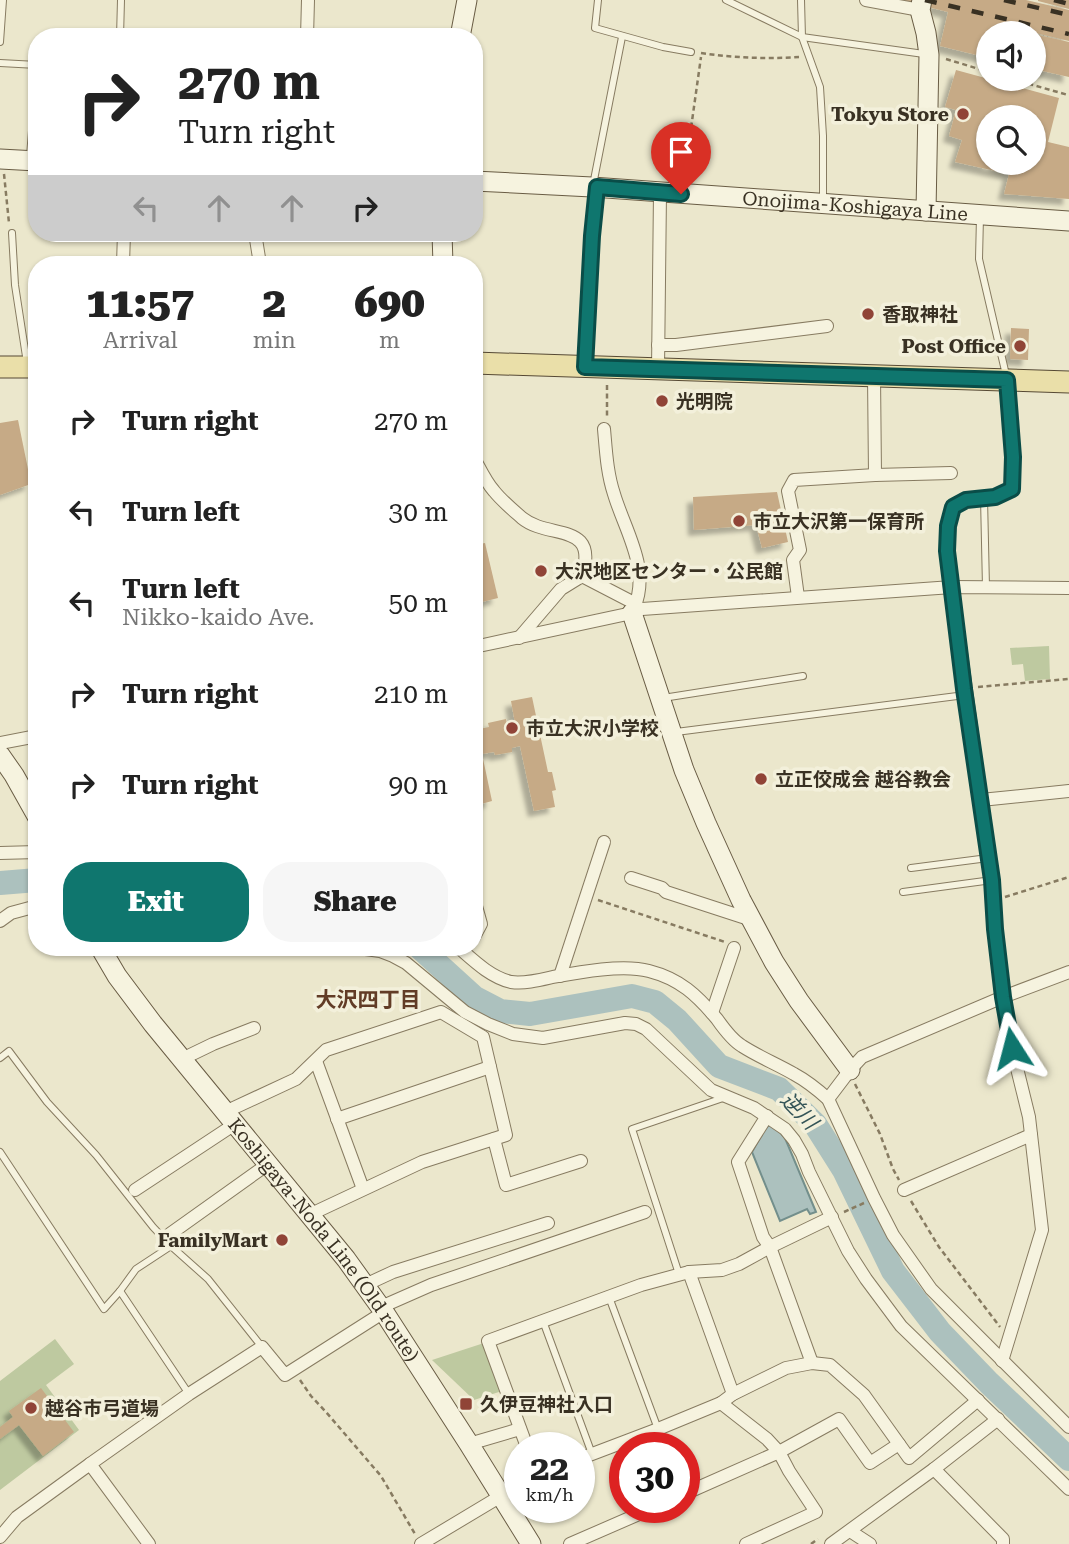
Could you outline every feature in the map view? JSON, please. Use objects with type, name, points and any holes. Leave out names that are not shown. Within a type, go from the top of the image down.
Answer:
[{"type":"main road","points":[[483,363],[1069,382]]},
{"type":"main road","points":[[0,367],[28,367]]},
{"type":"street","points":[[307,28],[308,0]]},
{"type":"street","points":[[462,28],[467,0]]},
{"type":"street","points":[[866,0],[921,5],[929,55],[926,211]]},
{"type":"street","points":[[1,159],[28,161]]},
{"type":"street","name":"Onojima-Koshigaya Line","points":[[483,181],[1069,221]]},
{"type":"street","points":[[658,369],[660,193]]},
{"type":"street","points":[[658,345],[827,326]]},
{"type":"street","points":[[874,376],[875,475]]},
{"type":"street","points":[[1002,1361],[1042,1230],[1029,1117],[1003,997],[992,880],[947,551],[948,526],[953,507],[966,500],[995,497],[1012,489],[1013,457],[1007,380]]},
{"type":"street","points":[[604,429],[613,492],[635,550],[640,574],[634,609],[684,770],[705,823],[771,958],[850,1070]]},
{"type":"street","points":[[798,597],[793,560],[800,550],[788,491],[794,480],[951,473]]},
{"type":"street","points":[[483,474],[492,490],[524,519],[538,528],[562,531],[577,537],[584,547],[586,561],[582,576],[561,589],[519,638]]},
{"type":"street","points":[[582,576],[634,609]]},
{"type":"street","points":[[483,645],[634,609],[952,587],[1069,588]]},
{"type":"street","points":[[0,744],[28,738]]},
{"type":"street","points":[[0,755],[28,800]]},
{"type":"street","points":[[981,800],[1069,791]]},
{"type":"street","points":[[560,976],[604,842]]},
{"type":"street","points":[[0,853],[28,852]]},
{"type":"street","points":[[631,878],[752,920]]},
{"type":"street","points":[[0,921],[11,913],[28,908]]},
{"type":"street","points":[[712,1013],[733,946]]},
{"type":"street","name":"Koshigaya-Noda Line (Old route)","points":[[106,956],[127,991],[365,1285],[469,1444],[525,1542]]},
{"type":"street","points":[[393,956],[406,963],[466,1012],[513,1034],[543,1038],[625,1023],[636,1024],[646,1029],[711,1090],[754,1108],[785,1129],[794,1140],[836,1216],[848,1251],[901,1325],[1069,1489]]},
{"type":"street","points":[[471,956],[481,967],[510,982],[623,968],[651,971],[683,985],[701,1000],[732,1038],[742,1046],[796,1075],[828,1100],[893,1235],[930,1289],[1069,1427]]},
{"type":"street","points":[[828,1100],[862,1057],[1069,972]]},
{"type":"street","points":[[135,1190],[230,1118],[296,1079],[327,1050],[441,1012],[483,1037],[506,1135],[422,1162],[309,1215]]},
{"type":"street","points":[[182,1059],[254,1028]]},
{"type":"street","points":[[316,1061],[363,1189]]},
{"type":"street","points":[[337,1119],[490,1067]]},
{"type":"street","points":[[767,1116],[738,1162],[763,1237],[770,1247],[812,1363]]},
{"type":"street","points":[[904,1190],[1031,1135]]},
{"type":"street","points":[[494,1139],[506,1185],[581,1161]]},
{"type":"street","points":[[171,1240],[268,1164]]},
{"type":"street","points":[[0,1537],[17,1517],[189,1394],[262,1346],[285,1375],[382,1309],[430,1285],[645,1212]]},
{"type":"street","points":[[521,1432],[488,1341],[684,1273],[722,1270],[739,1264],[836,1216]]},
{"type":"street","points":[[365,1285],[393,1272],[548,1223]]},
{"type":"street","points":[[684,1273],[733,1394]]},
{"type":"street","points":[[595,1453],[721,1403],[733,1394],[786,1368],[812,1363],[830,1365],[864,1395],[909,1458],[978,1400]]},
{"type":"street","points":[[721,1403],[767,1439],[779,1452],[816,1512],[746,1544]]},
{"type":"street","points":[[700,1487],[779,1452],[839,1419],[870,1462],[899,1444]]},
{"type":"street","points":[[831,1544],[998,1419]]},
{"type":"street","points":[[469,1444],[520,1429]]},
{"type":"street","points":[[90,1464],[149,1544]]},
{"type":"street","points":[[934,1469],[1003,1539],[1003,1544]]},
{"type":"street","points":[[419,1541],[501,1496]]},
{"type":"street","points":[[570,1544],[618,1523]]},
{"type":"street","points":[[850,1531],[870,1544]]},
{"type":"lane","points":[[0,42],[3,0]]},
{"type":"lane","points":[[120,28],[121,0]]},
{"type":"lane","points":[[598,0],[595,28],[622,37],[691,52]]},
{"type":"lane","points":[[726,0],[802,37],[929,55]]},
{"type":"lane","points":[[801,0],[802,37],[820,87],[823,136],[822,204]]},
{"type":"lane","points":[[585,367],[594,187],[622,37]]},
{"type":"lane","points":[[0,63],[28,65]]},
{"type":"lane","points":[[980,215],[979,259],[1007,380]]},
{"type":"lane","points":[[12,233],[15,285],[28,348]]},
{"type":"lane","points":[[984,498],[986,588]]},
{"type":"lane","points":[[661,698],[803,676]]},
{"type":"lane","points":[[672,732],[965,692]]},
{"type":"lane","points":[[911,868],[988,858]]},
{"type":"lane","points":[[903,892],[992,880]]},
{"type":"lane","points":[[0,1058],[9,1051],[47,1102],[96,1155],[153,1227],[171,1240],[208,1279],[262,1346]]},
{"type":"lane","points":[[684,1273],[632,1129],[725,1097]]},
{"type":"lane","points":[[0,1152],[104,1309],[136,1269],[171,1240]]},
{"type":"lane","points":[[120,1291],[189,1394]]},
{"type":"lane","points":[[609,1297],[658,1429]]},
{"type":"lane","points":[[543,1321],[584,1432]]},
{"type":"path","points":[[681,194],[701,53],[769,59],[810,57]]},
{"type":"path","points":[[929,55],[976,68]]},
{"type":"path","points":[[1046,89],[1068,95]]},
{"type":"path","points":[[1,159],[12,233]]},
{"type":"path","points":[[604,429],[607,428],[607,368]]},
{"type":"path","points":[[965,692],[1069,679]]},
{"type":"path","points":[[994,901],[1069,877]]},
{"type":"path","points":[[586,895],[733,946]]},
{"type":"path","points":[[850,1070],[904,1190],[939,1247],[1008,1338]]},
{"type":"path","points":[[836,1216],[863,1204]]},
{"type":"path","points":[[293,1370],[311,1396],[380,1476],[419,1541]]},
{"type":"green space","points":[[1049,646],[1050,679],[1025,681],[1023,664],[1012,665],[1010,648]]},
{"type":"green space","name":"越谷市弓道場","points":[[55,1339],[74,1364],[46,1385],[79,1430],[0,1490],[0,1381]]},
{"type":"green space","points":[[484,1343],[502,1391],[474,1400],[432,1360]]},
{"type":"shaded area","points":[[770,1125],[785,1138],[816,1212],[810,1214],[807,1209],[780,1221],[752,1152],[765,1128]]},
{"type":"building","points":[[900,0],[1026,0],[1069,10],[1069,41],[1046,36],[1046,21],[976,21],[976,55],[940,46],[948,12]]},
{"type":"building","points":[[1069,0],[1069,9],[1038,1]]},
{"type":"building","points":[[1046,37],[1069,42],[1069,77],[1046,72]]},
{"type":"building","points":[[956,70],[976,75],[976,91],[1033,91],[1059,98],[1048,142],[1069,147],[1069,199],[1004,194],[1009,175],[1046,175],[1046,105],[976,105],[976,167],[955,162],[962,140],[949,136],[956,110],[945,107]]},
{"type":"building","points":[[1011,328],[1029,329],[1028,360],[1010,359]]},
{"type":"building","points":[[18,420],[28,469],[28,485],[0,495],[0,423]]},
{"type":"building","points":[[777,492],[788,542],[762,548],[756,525],[694,530],[693,497]]},
{"type":"building","points":[[483,543],[498,598],[483,602]]},
{"type":"building","points":[[532,697],[548,772],[552,772],[556,790],[552,791],[555,807],[534,811],[520,746],[512,748],[512,752],[483,754],[483,728],[489,727],[488,723],[506,719],[507,725],[515,723],[511,701]]},
{"type":"building","points":[[483,759],[492,801],[483,804]]},
{"type":"building","points":[[41,1388],[74,1432],[43,1456],[19,1425],[0,1439],[0,1427],[13,1417],[9,1411]]},
{"type":"waterway","name":"逆川","points":[[0,883],[28,881]]},
{"type":"waterway","name":"逆川","points":[[429,956],[475,998],[500,1011],[530,1014],[632,996],[655,1002],[677,1020],[719,1066],[779,1089],[815,1124],[844,1170],[893,1271],[940,1332],[1069,1459]]},
{"type":"railway","points":[[925,0],[1069,34]]},
{"type":"railway","points":[[1004,0],[1069,15]]},
{"type":"railway","points":[[1054,0],[1069,4]]},
{"type":"place","name":"Tokyu Store","points":[[963,114]]},
{"type":"place","name":"香取神社","points":[[868,314]]},
{"type":"place","name":"Post Office","points":[[1020,346]]},
{"type":"place","name":"光明院","points":[[662,401]]},
{"type":"place","name":"市立大沢第一保育所","points":[[739,521]]},
{"type":"place","name":"大沢地区センター・公民館","points":[[541,571]]},
{"type":"place","name":"市立大沢小学校","points":[[512,728]]},
{"type":"place","name":"立正佼成会 越谷教会","points":[[761,779]]},
{"type":"place","name":"FamilyMart","points":[[282,1240]]},
{"type":"place","name":"久伊豆神社入口","points":[[466,1404]]},
{"type":"place","name":"越谷市弓道場","points":[[31,1408]]},
{"type":"district","name":"大沢四丁目","points":[[368,1000]]},
{"type":"route","points":[[681,194],[597,187],[585,367],[1007,380],[1013,457],[1012,489],[995,497],[966,500],[953,507],[948,526],[947,551],[992,880],[1003,997],[1012,1048]]}]
